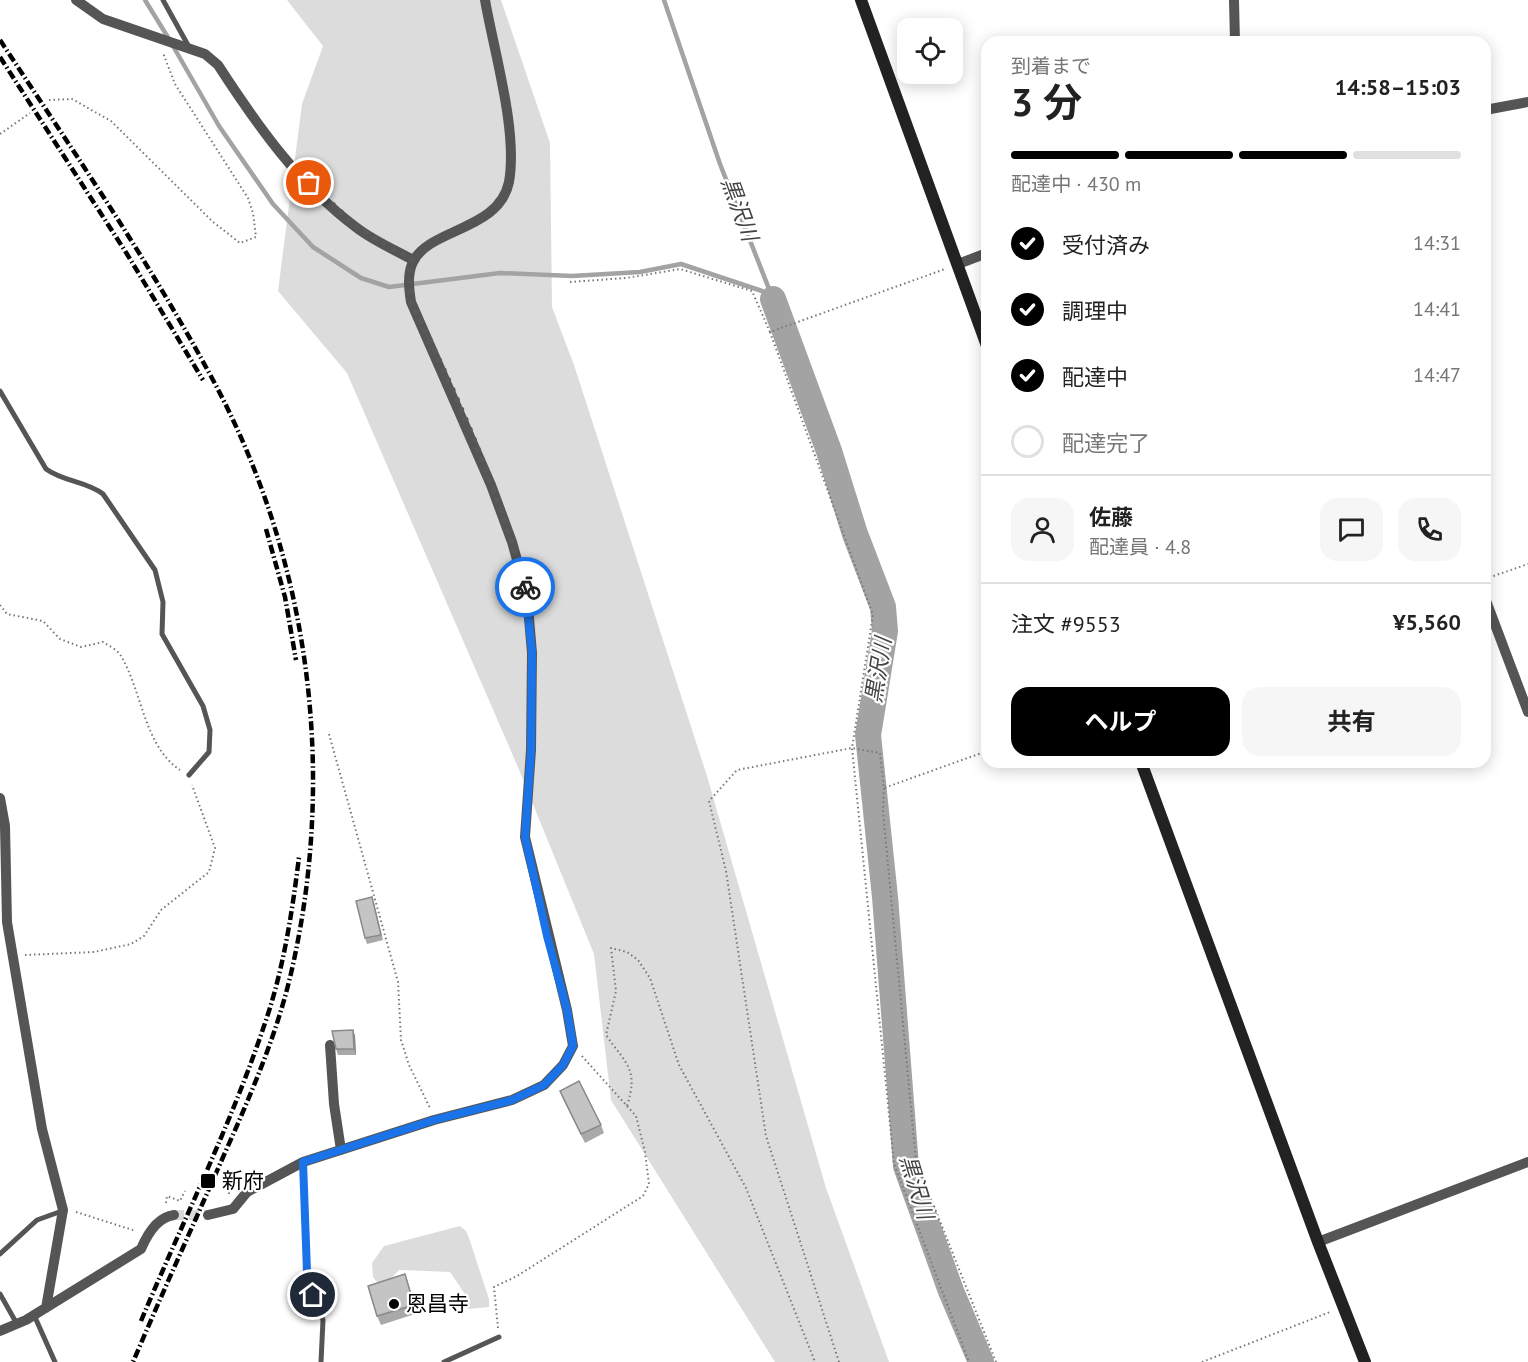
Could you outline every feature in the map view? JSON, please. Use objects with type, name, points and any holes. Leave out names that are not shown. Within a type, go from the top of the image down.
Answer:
[{"type":"street","points":[[76,0],[103,19],[186,46],[205,54],[218,64],[279,153],[338,212],[359,229],[413,260]]},
{"type":"street","points":[[208,1215],[233,1209],[247,1192],[303,1162],[434,1120],[512,1100],[544,1085],[563,1065],[573,1046],[567,1010],[547,936],[525,837],[531,750],[532,652],[527,595],[512,542],[491,484],[411,302],[410,273],[413,260],[424,249],[495,209],[509,183],[507,117],[485,0]]},
{"type":"street","points":[[861,0],[981,329]]},
{"type":"street","points":[[1234,0],[1235,36]]},
{"type":"street","points":[[1491,109],[1528,102]]},
{"type":"street","points":[[958,264],[981,255]]},
{"type":"street","points":[[1491,614],[1528,712]]},
{"type":"street","points":[[1143,768],[1318,1242],[1365,1362]]},
{"type":"street","points":[[0,798],[5,826],[7,922],[42,1130],[63,1210],[46,1308]]},
{"type":"street","points":[[330,1045],[334,1104],[341,1150]]},
{"type":"street","points":[[1318,1242],[1528,1162]]},
{"type":"street","points":[[0,1331],[34,1315],[141,1249],[148,1234],[169,1212]]},
{"type":"lane","points":[[163,0],[186,46]]},
{"type":"lane","points":[[0,391],[46,469],[58,477],[92,486],[103,494],[155,570],[163,602],[162,634],[203,706],[210,730],[209,752],[189,775]]},
{"type":"lane","points":[[303,1162],[307,1272],[323,1320],[321,1362]]},
{"type":"lane","points":[[0,1254],[37,1220],[63,1210]]},
{"type":"lane","points":[[0,1294],[17,1324]]},
{"type":"lane","points":[[34,1315],[55,1362]]},
{"type":"lane","points":[[444,1362],[499,1337]]},
{"type":"path","points":[[49,100],[72,99],[111,121],[213,222],[240,243],[255,237],[253,213],[248,198],[175,84],[159,38]]},
{"type":"path","points":[[0,134],[30,113]]},
{"type":"path","points":[[770,332],[958,264]]},
{"type":"path","points":[[570,282],[626,278],[680,269],[752,291],[770,332],[873,615],[852,748],[894,1164],[969,1362]]},
{"type":"path","points":[[1491,577],[1528,564]]},
{"type":"path","points":[[0,605],[7,614],[43,621],[60,639],[81,647],[103,642],[121,653],[155,739],[169,762],[189,775],[214,848],[209,872],[161,910],[144,936],[131,944],[94,952],[13,956]]},
{"type":"path","points":[[329,734],[398,982],[401,1040],[409,1065],[434,1120]]},
{"type":"path","points":[[839,1362],[766,1136],[726,871],[709,801],[737,770],[852,748],[880,753],[884,788],[883,812],[916,1161],[996,1362]]},
{"type":"path","points":[[884,788],[981,753]]},
{"type":"path","points":[[627,1106],[633,1088],[633,1074],[606,1035],[616,991],[610,948],[627,952],[638,960],[650,978],[680,1065],[746,1188],[815,1362]]},
{"type":"path","points":[[499,1337],[494,1287],[517,1276],[643,1196],[650,1184],[636,1116],[573,1046]]},
{"type":"path","points":[[227,1170],[230,1202]]},
{"type":"path","points":[[169,1212],[167,1196],[180,1201],[185,1191]]},
{"type":"path","points":[[63,1210],[148,1234]]},
{"type":"path","points":[[1202,1362],[1343,1307]]},
{"type":"shaded area","points":[[287,0],[501,0],[550,143],[552,307],[574,365],[707,776],[826,1188],[889,1362],[775,1362],[611,1100],[594,954],[517,765],[347,373],[278,291],[302,104],[323,46]]},
{"type":"shaded area","points":[[460,1226],[469,1238],[489,1299],[489,1307],[468,1309],[467,1297],[450,1272],[399,1270],[388,1282],[377,1282],[373,1277],[372,1263],[384,1246]]},
{"type":"building","points":[[372,897],[381,935],[365,938],[356,901]]},
{"type":"building","points":[[353,1030],[354,1049],[336,1049],[332,1031]]},
{"type":"building","points":[[579,1081],[601,1125],[581,1134],[560,1091]]},
{"type":"building","name":"恩昌寺","points":[[405,1274],[414,1305],[377,1316],[368,1286]]},
{"type":"waterway","points":[[145,0],[169,39]]},
{"type":"waterway","name":"黒沢川","points":[[664,0],[720,164],[773,299]]},
{"type":"waterway","points":[[173,46],[219,126],[273,204],[313,247],[361,278],[389,287],[500,273],[572,276],[640,272],[681,264],[762,291],[773,299]]},
{"type":"waterway","name":"黒沢川","points":[[773,299],[829,451],[855,534],[883,607],[885,631],[868,735],[885,897],[906,1166],[951,1291],[981,1362]]},
{"type":"tunnel","points":[[174,1215],[208,1215]]},
{"type":"railway","points":[[0,40],[107,202],[158,285],[207,369],[242,439],[269,511],[290,585],[305,661],[312,738],[312,815],[306,892],[286,994],[251,1092],[133,1362]]},
{"type":"railway","points":[[0,57],[127,254],[203,380]]},
{"type":"railway","points":[[266,529],[285,597],[296,660]]},
{"type":"railway","points":[[141,1321],[221,1138],[264,1026],[286,943],[299,857]]},
{"type":"way so far","points":[[309,183],[359,229],[413,260],[409,289],[411,302],[491,484],[525,587]]},
{"type":"place","name":"新府","points":[[208,1181]]},
{"type":"place","name":"恩昌寺","points":[[394,1304]]},
{"type":"route","points":[[313,1295],[307,1272],[303,1162],[434,1120],[512,1100],[544,1085],[563,1065],[573,1046],[567,1010],[547,936],[525,837],[531,750],[532,652],[525,587]]}]
